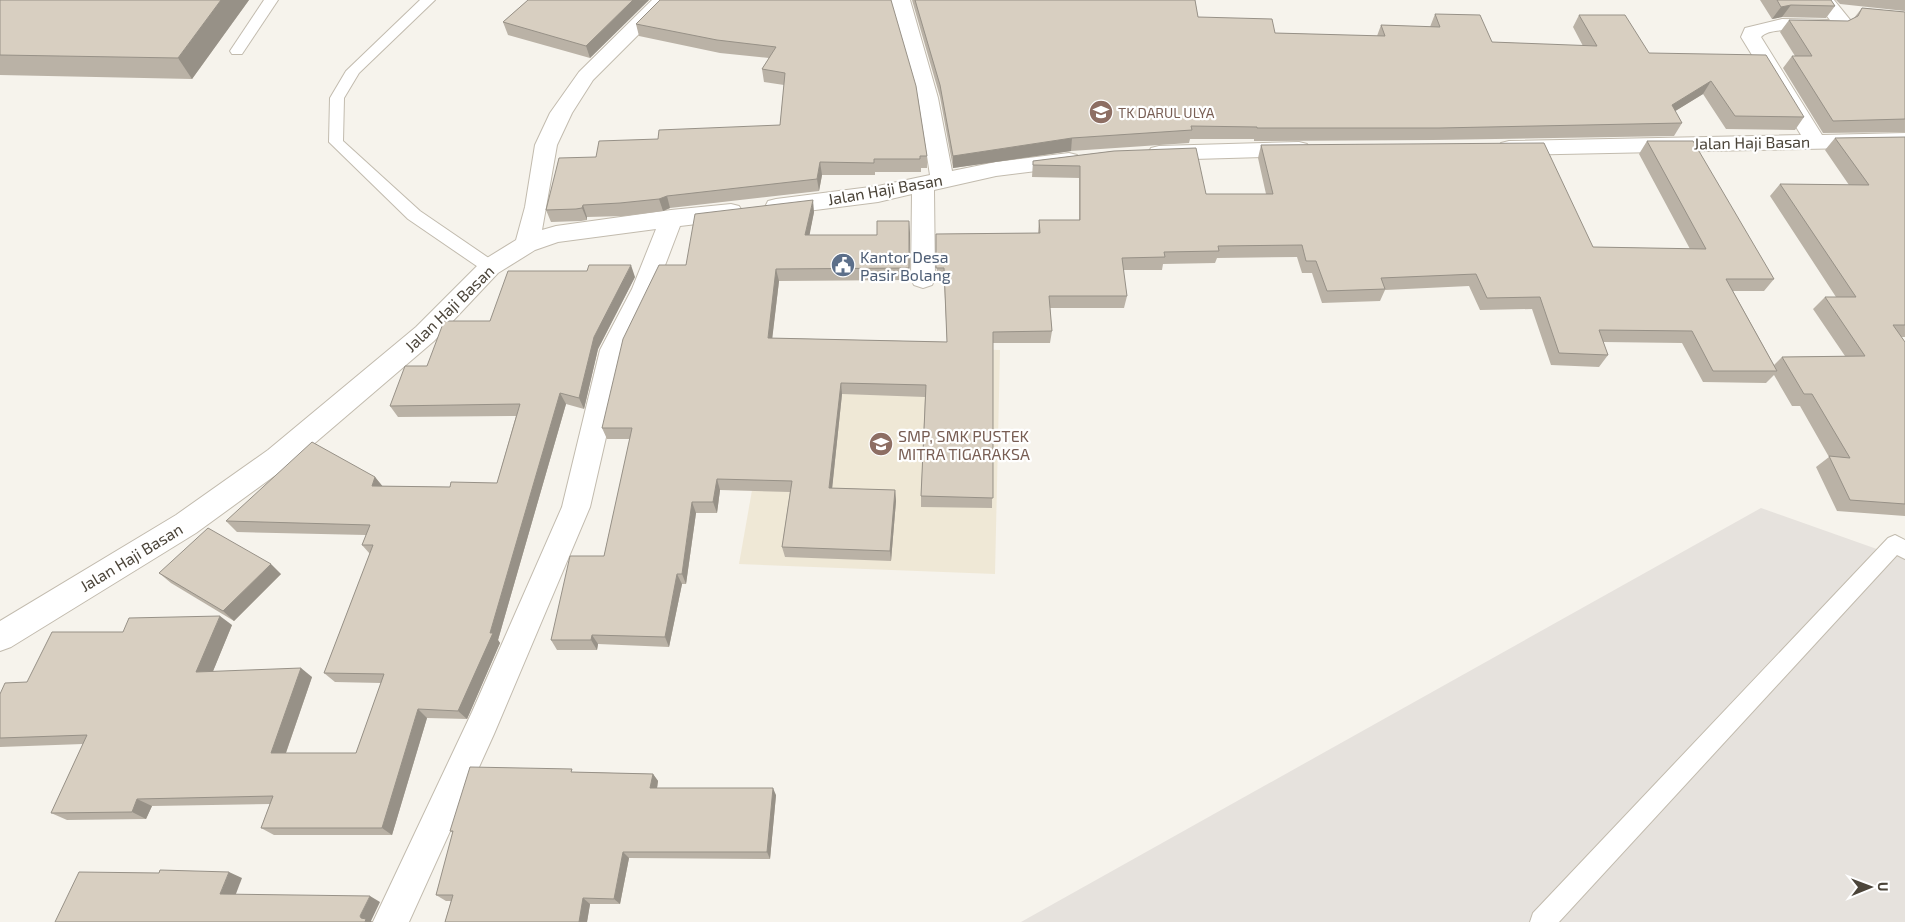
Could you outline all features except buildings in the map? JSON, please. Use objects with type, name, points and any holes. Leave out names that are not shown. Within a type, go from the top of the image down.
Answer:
[{"type":"street","points":[[526,244],[536,207],[546,145],[560,113],[586,76],[663,0]]},
{"type":"street","points":[[900,0],[928,98],[932,182],[923,279]]},
{"type":"street","points":[[1829,5],[1860,13]]},
{"type":"street","points":[[1815,141],[1751,37],[1752,32],[1758,29],[1837,26],[1841,21],[1829,5]]},
{"type":"street","name":"Jalan Haji Basan","points":[[1485,148],[1905,140]]},
{"type":"street","points":[[1141,154],[1318,149]]},
{"type":"street","name":"Jalan Haji Basan","points":[[0,637],[186,524],[278,458],[425,334],[490,267],[526,244],[556,234],[671,218],[878,194],[996,169],[1092,157]]},
{"type":"street","points":[[391,922],[483,724],[576,507],[613,350],[644,289],[663,244],[671,218]]},
{"type":"lane","points":[[237,51],[271,0]]},
{"type":"lane","points":[[428,0],[354,72],[337,98],[336,142],[414,215],[490,267]]},
{"type":"lane","points":[[1542,922],[1896,544],[1905,550]]},
{"type":"shaded area","points":[[778,343],[1000,350],[995,574],[739,564]]},
{"type":"shaded area","points":[[1761,508],[1905,559],[1905,922],[1021,922]]},
{"type":"place","name":"TK DARUL ULYA","points":[[1101,112]]},
{"type":"place","name":"Kantor Desa Pasir Bolang","points":[[843,265]]},
{"type":"place","name":"SMP, SMK PUSTEK MITRA TIGARAKSA","points":[[881,444]]}]
